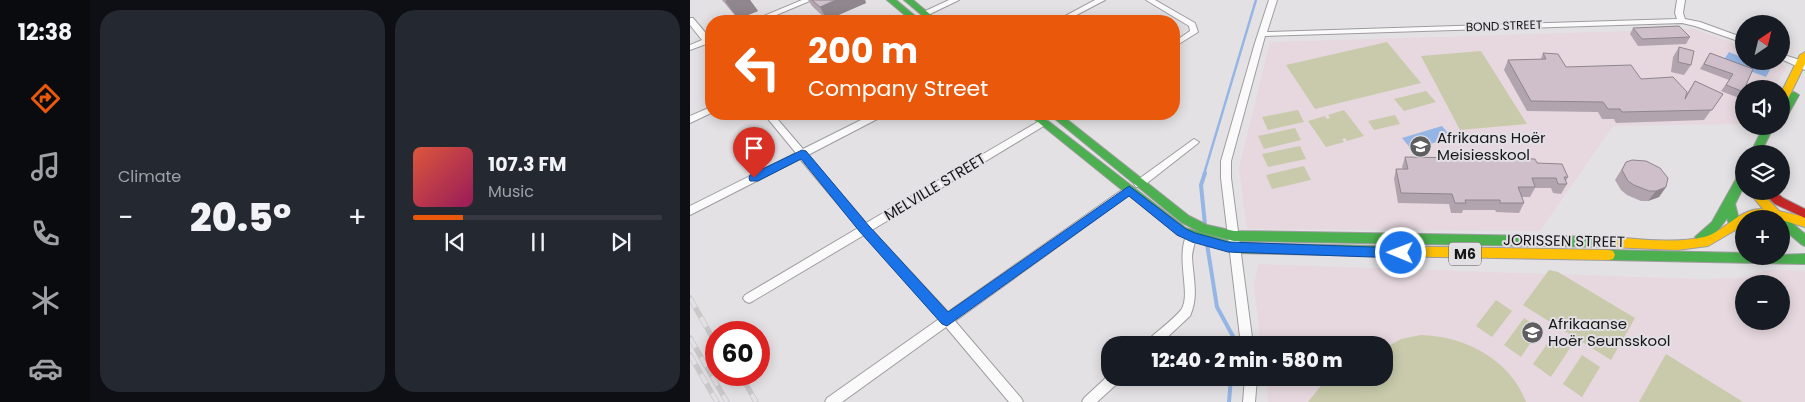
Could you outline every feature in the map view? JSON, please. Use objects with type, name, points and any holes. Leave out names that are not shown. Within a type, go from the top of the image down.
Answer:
[{"type":"main road","points":[[899,2],[912,15]]},
{"type":"main road","points":[[1790,87],[1804,64]]},
{"type":"main road","points":[[1790,97],[1804,64]]},
{"type":"main road","name":"JORISSEN STREET","points":[[1041,120],[1134,187],[1192,224],[1232,242],[1562,240],[1692,244]]},
{"type":"main road","name":"JORISSEN STREET","points":[[1062,120],[1134,187],[1164,219],[1191,237],[1341,252],[1805,259]]},
{"type":"main road","points":[[1692,244],[1716,225],[1735,192]]},
{"type":"main road","points":[[1761,200],[1771,210]]},
{"type":"main road","points":[[1778,200],[1805,214]]},
{"type":"main road","points":[[1729,204],[1734,224]]},
{"type":"main road","name":"M6","points":[[1790,220],[1805,222]]},
{"type":"main road","name":"M6","points":[[1692,244],[1702,243],[1717,237],[1734,224]]},
{"type":"main road","points":[[1790,228],[1805,241]]},
{"type":"main road","points":[[1562,240],[1568,256]]},
{"type":"main road","points":[[1790,250],[1805,251]]},
{"type":"street","points":[[771,15],[808,0]]},
{"type":"street","points":[[922,15],[955,0]]},
{"type":"street","points":[[1072,15],[1101,0]]},
{"type":"street","points":[[1150,0],[1175,15]]},
{"type":"street","points":[[1246,336],[1232,242],[1226,161],[1273,0]]},
{"type":"street","points":[[1680,0],[1679,13],[1682,21]]},
{"type":"street","points":[[1180,18],[1194,28],[1194,32],[1180,41]]},
{"type":"street","points":[[690,20],[705,36]]},
{"type":"street","name":"BOND STREET","points":[[1262,34],[1682,21],[1698,24],[1735,38]]},
{"type":"street","points":[[690,48],[705,44]]},
{"type":"street","points":[[1790,59],[1804,64]]},
{"type":"street","points":[[690,120],[705,113]]},
{"type":"street","points":[[773,120],[865,229],[947,320],[1017,402]]},
{"type":"street","points":[[690,211],[868,120]]},
{"type":"street","name":"MELVILLE STREET","points":[[749,298],[1044,122]]},
{"type":"street","points":[[832,402],[1134,187],[1194,142]]},
{"type":"street","points":[[1161,336],[1189,307],[1190,290],[1186,246],[1191,237]]},
{"type":"street","points":[[1088,402],[1106,386]]},
{"type":"street","points":[[1249,402],[1250,386]]},
{"type":"shaded area","name":"Afrikaans Hoër Meisiesskool","points":[[1694,29],[1735,44],[1735,70],[1785,70],[1779,80],[1735,80],[1735,124],[1613,126],[1540,231],[1247,229],[1239,168],[1270,42]]},
{"type":"shaded area","name":"Afrikaanse Hoër Seunsskool","points":[[1258,264],[1698,279],[1735,278],[1735,330],[1790,330],[1790,275],[1753,275],[1767,270],[1805,271],[1805,402],[1268,402],[1267,386],[1393,386],[1393,336],[1260,336],[1254,285]]},
{"type":"green space","points":[[1387,42],[1421,83],[1315,109],[1286,65]]},
{"type":"green space","points":[[1481,51],[1527,124],[1460,130],[1421,56]]},
{"type":"green space","points":[[1426,91],[1436,102],[1404,111],[1394,99]]},
{"type":"green space","points":[[1298,110],[1304,122],[1268,130],[1262,117]]},
{"type":"green space","points":[[1344,110],[1364,136],[1347,141],[1345,138],[1342,139],[1344,142],[1326,147],[1308,121],[1325,116],[1327,119],[1330,118],[1328,115]]},
{"type":"green space","points":[[1395,115],[1400,124],[1374,130],[1368,121]]},
{"type":"green space","points":[[1295,128],[1301,140],[1264,149],[1258,136]]},
{"type":"green space","points":[[1300,146],[1306,159],[1268,167],[1262,154]]},
{"type":"green space","points":[[1304,166],[1311,180],[1272,189],[1266,175]]},
{"type":"green space","points":[[1549,270],[1558,272],[1635,318],[1611,360],[1523,305]]},
{"type":"green space","points":[[1496,300],[1512,311],[1492,337],[1476,326]]},
{"type":"green space","points":[[1524,318],[1540,329],[1521,357],[1504,345]]},
{"type":"green space","points":[[1421,335],[1437,336],[1469,345],[1497,362],[1509,374],[1519,387],[1526,402],[1308,402],[1321,386],[1393,386],[1393,344],[1401,339]]},
{"type":"green space","points":[[1552,337],[1570,348],[1551,377],[1533,364]]},
{"type":"green space","points":[[1666,354],[1743,402],[1639,402]]},
{"type":"green space","points":[[1582,355],[1600,367],[1582,397],[1563,384]]},
{"type":"water","points":[[1729,52],[1735,54],[1735,65],[1723,61]]},
{"type":"water","points":[[1747,70],[1770,70],[1766,77]]},
{"type":"water","points":[[1442,126],[1452,138],[1411,149],[1402,138]]},
{"type":"building","points":[[812,0],[836,0],[820,7]]},
{"type":"building","points":[[1679,26],[1690,37],[1642,39],[1633,28]]},
{"type":"building","points":[[1679,47],[1694,51],[1691,65],[1678,62]]},
{"type":"building","points":[[1543,53],[1558,54],[1566,67],[1631,65],[1641,79],[1673,77],[1687,92],[1685,99],[1695,81],[1723,94],[1712,110],[1622,112],[1620,109],[1608,109],[1603,102],[1531,101],[1508,60],[1546,59]]},
{"type":"building","points":[[1710,53],[1735,62],[1735,70],[1753,70],[1748,80],[1735,80],[1735,88],[1726,85],[1733,74],[1704,64]]},
{"type":"building","points":[[1405,157],[1535,159],[1537,163],[1562,164],[1568,177],[1564,177],[1567,184],[1558,184],[1556,178],[1532,178],[1535,187],[1518,187],[1524,203],[1500,203],[1500,200],[1465,200],[1466,203],[1455,203],[1452,194],[1401,193],[1396,169],[1408,169]]},
{"type":"building","points":[[1632,160],[1646,161],[1660,168],[1668,178],[1666,187],[1656,191],[1649,191],[1628,181],[1622,170],[1626,162]]},
{"type":"waterway","points":[[1204,174],[1256,0]]},
{"type":"waterway","points":[[1205,173],[1201,185],[1205,225]]},
{"type":"waterway","points":[[1207,244],[1217,307],[1233,336]]},
{"type":"waterway","points":[[1229,402],[1230,386]]},
{"type":"railway","points":[[690,298],[705,325]]},
{"type":"railway","points":[[690,338],[727,402]]},
{"type":"railway","points":[[690,355],[717,402]]},
{"type":"railway","points":[[747,386],[756,402]]},
{"type":"traffic: fast","points":[[891,0],[910,15]]},
{"type":"traffic: fast","points":[[908,0],[927,15]]},
{"type":"traffic: fast","points":[[1790,102],[1794,95]]},
{"type":"traffic: fast","points":[[1041,120],[1182,232],[1235,248],[1381,251]]},
{"type":"traffic: fast","points":[[1061,120],[1185,219],[1204,229],[1234,236],[1610,242]]},
{"type":"traffic: fast","points":[[1760,145],[1764,135]]},
{"type":"traffic: fast","points":[[1734,224],[1729,204],[1735,192]]},
{"type":"traffic: fast","points":[[1701,237],[1716,225],[1729,204]]},
{"type":"traffic: fast","points":[[1790,228],[1805,241]]},
{"type":"traffic: fast","points":[[1609,255],[1805,259]]},
{"type":"traffic: slow","points":[[1790,85],[1805,55]]},
{"type":"traffic: slow","points":[[1762,200],[1771,210]]},
{"type":"traffic: slow","points":[[1610,242],[1677,245],[1708,241],[1750,215],[1760,213],[1774,214],[1805,222]]},
{"type":"traffic: slow","points":[[1381,251],[1609,255]]},
{"type":"traffic: jam","points":[[1778,200],[1805,214]]},
{"type":"place","name":"Afrikaans Hoër Meisiesskool","points":[[1421,147]]},
{"type":"place","name":"Afrikaanse Hoër Seunsskool","points":[[1532,333]]},
{"type":"route","points":[[754,178],[802,154],[865,229],[947,320],[1129,190],[1182,232],[1192,237],[1228,247],[1401,253]]}]
